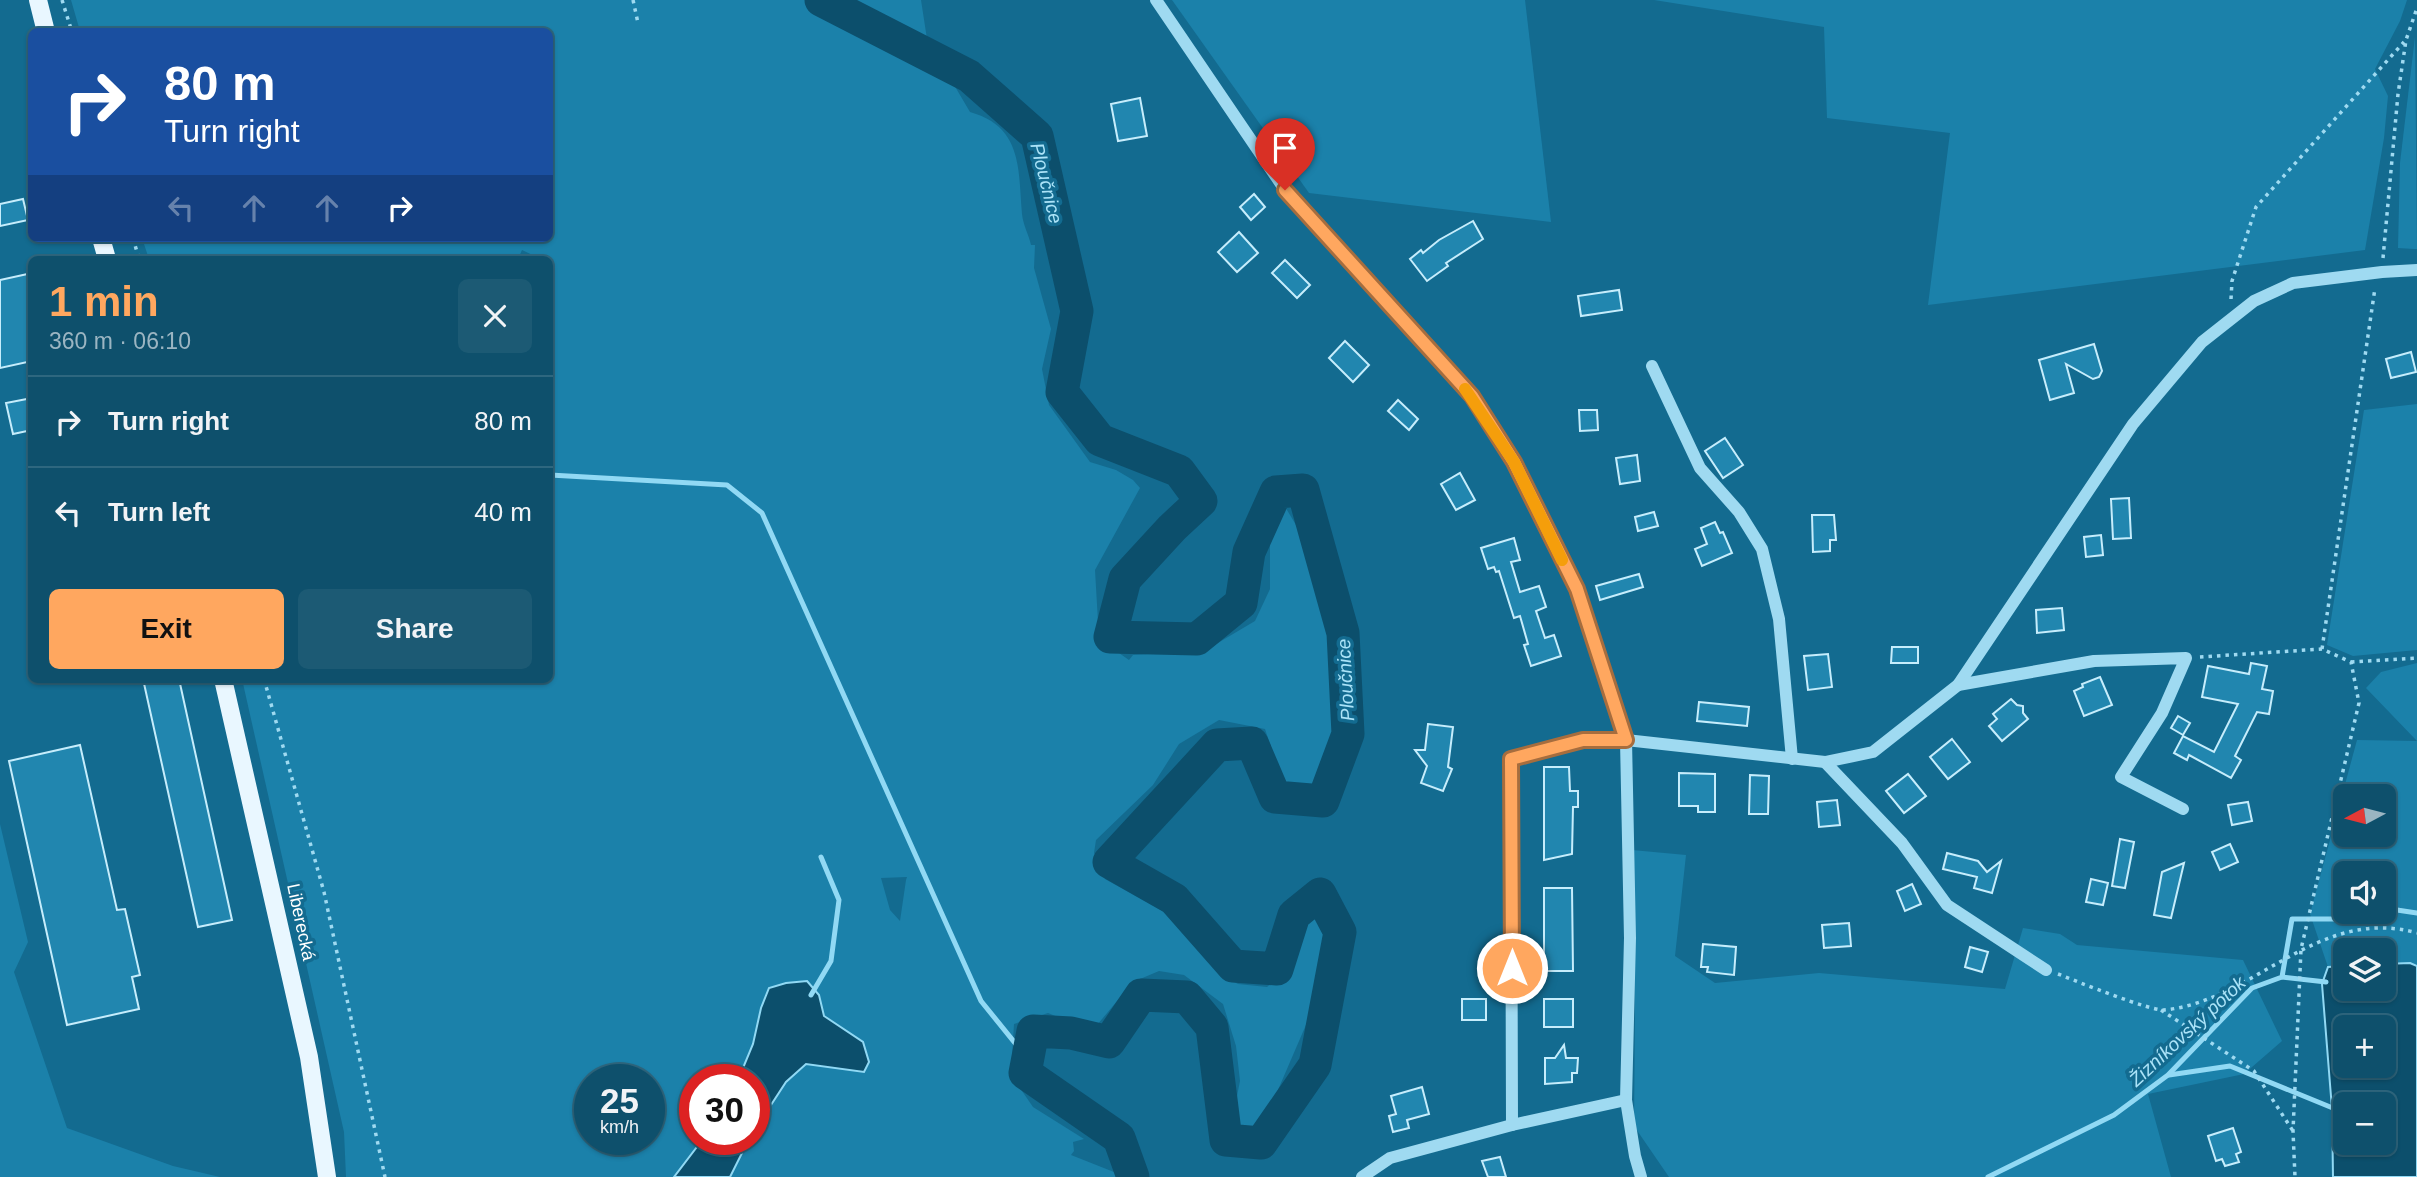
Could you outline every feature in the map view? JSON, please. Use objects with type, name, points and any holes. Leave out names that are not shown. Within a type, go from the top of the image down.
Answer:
[{"type":"main road","points":[[37,0],[45,28]]},
{"type":"main road","name":"Liberecká","points":[[224,683],[309,1056],[327,1177]]},
{"type":"street","points":[[1156,0],[1285,190],[1472,396],[1514,462],[1577,589],[1626,740],[1630,938],[1626,1100],[1641,1177]]},
{"type":"street","points":[[1512,1125],[1511,759],[1583,740],[1626,740],[1825,762],[1873,752],[1958,685],[2133,424],[2202,342],[2254,301],[2292,283],[2412,270]]},
{"type":"street","points":[[1652,366],[1700,468],[1740,512],[1762,548],[1779,619],[1792,759]]},
{"type":"street","points":[[1958,685],[2094,661],[2186,658],[2162,713],[2121,776],[2183,808]]},
{"type":"street","points":[[1825,762],[1902,843],[1947,905],[2046,970]]},
{"type":"street","points":[[1362,1177],[1390,1158],[1512,1125],[1626,1100]]},
{"type":"path","points":[[62,0],[71,28]]},
{"type":"path","points":[[633,0],[638,23]]},
{"type":"path","points":[[2322,649],[2373,294],[2382,272],[2398,94],[2406,40],[2417,8]]},
{"type":"path","points":[[2230,320],[2232,281],[2256,207],[2406,40]]},
{"type":"path","points":[[2186,658],[2322,649],[2351,662],[2417,658]]},
{"type":"path","points":[[2294,1177],[2293,1131],[2301,948],[2359,703],[2351,662]]},
{"type":"path","points":[[265,683],[324,892],[385,1177]]},
{"type":"path","points":[[2161,1010],[2208,1000],[2301,948],[2356,928],[2401,928],[2417,933]]},
{"type":"path","points":[[2046,970],[2161,1010],[2254,1071],[2293,1131]]},
{"type":"shaded area","points":[[71,0],[921,0],[927,39],[970,112],[1000,128],[1009,139],[1014,152],[1023,218],[1031,245],[1035,245],[1034,268],[1051,329],[1042,369],[1049,405],[1090,462],[1116,470],[1133,480],[1140,488],[1095,570],[1099,639],[1129,660],[1133,655],[1206,650],[1255,621],[1270,589],[1270,540],[1284,505],[1305,540],[1344,699],[1311,799],[1302,800],[1281,777],[1265,729],[1219,720],[1179,744],[1153,785],[1096,840],[1094,853],[1105,879],[1191,927],[1223,976],[1238,984],[1267,987],[1287,970],[1309,912],[1323,916],[1324,983],[1265,1120],[1239,1136],[1230,1131],[1240,1081],[1236,1046],[1223,1004],[1184,975],[1159,971],[1133,982],[1092,1031],[1048,1013],[1014,1024],[1011,1075],[1033,1107],[1084,1139],[1073,1142],[1074,1151],[1071,1155],[1121,1177],[730,1177],[741,1155],[770,1155],[770,1106],[786,1082],[806,1064],[864,1072],[863,1042],[824,1016],[819,995],[761,1008],[753,1044],[745,1064],[679,1064],[679,1155],[691,1155],[674,1177],[346,1177],[344,1132],[243,683],[553,683],[553,256],[535,256],[522,250],[519,256],[148,256],[143,242],[553,242],[553,28],[79,28]],"holes":[[[907,877],[900,921],[890,910],[881,878]]]},
{"type":"shaded area","points":[[1172,0],[1525,0],[1551,222],[1309,193]]},
{"type":"shaded area","points":[[1654,0],[2407,0],[2400,21],[2375,69],[2388,96],[2384,138],[2365,250],[1928,305],[1950,133],[1827,118],[1824,27]]},
{"type":"shaded area","points":[[2415,37],[2417,249],[2398,248],[2400,163]]},
{"type":"shaded area","points":[[2417,404],[2417,650],[2353,656],[2327,645],[2364,410]]},
{"type":"shaded area","points":[[2417,663],[2417,741],[2366,688],[2381,672]]},
{"type":"shaded area","points":[[2357,740],[2417,741],[2417,966],[2410,963],[2396,964],[2396,938],[2333,938],[2333,967],[2328,967],[2310,914],[2333,829],[2333,847],[2396,847],[2396,784],[2345,784]]},
{"type":"shaded area","points":[[0,824],[28,942],[14,972],[67,1128],[173,1166],[220,1177],[0,1177]]},
{"type":"shaded area","points":[[1632,850],[1686,855],[1675,956],[1715,983],[1819,973],[2005,989],[2023,928],[2060,934],[2077,945],[2243,960],[2282,1041],[2244,1074],[2148,1094],[2171,1177],[1669,1177],[1634,1126]]},
{"type":"shaded area","points":[[2410,963],[2417,966],[2417,1177],[2333,1177],[2332,1109],[2322,984],[2328,967],[2333,967],[2333,1001],[2396,1001],[2396,964]]},
{"type":"shaded area","points":[[807,981],[819,995],[824,1016],[863,1042],[869,1062],[864,1072],[806,1064],[786,1082],[770,1106],[770,1064],[745,1064],[769,988]]},
{"type":"shaded area","points":[[691,1155],[741,1155],[730,1177],[674,1177]]},
{"type":"building","points":[[1140,98],[1147,136],[1118,141],[1111,104]]},
{"type":"building","points":[[1254,194],[1265,207],[1251,220],[1240,207]]},
{"type":"building","points":[[23,199],[28,220],[0,226],[0,204]]},
{"type":"building","points":[[1473,221],[1483,239],[1446,263],[1448,266],[1427,281],[1410,259]]},
{"type":"building","points":[[1239,232],[1258,253],[1237,272],[1218,252]]},
{"type":"building","points":[[1285,260],[1310,285],[1297,298],[1272,273]]},
{"type":"building","points":[[28,274],[28,362],[0,368],[0,280]]},
{"type":"building","points":[[1619,290],[1622,310],[1581,316],[1578,296]]},
{"type":"building","points":[[1345,341],[1369,365],[1353,382],[1329,358]]},
{"type":"building","points":[[2094,344],[2102,371],[2099,377],[2093,379],[2066,364],[2074,393],[2050,400],[2039,360]]},
{"type":"building","points":[[2411,352],[2416,372],[2391,378],[2386,359]]},
{"type":"building","points":[[28,399],[28,431],[13,434],[6,403]]},
{"type":"building","points":[[1398,400],[1418,419],[1409,430],[1388,411]]},
{"type":"building","points":[[1579,410],[1597,410],[1598,430],[1580,431]]},
{"type":"building","points":[[1725,438],[1743,465],[1723,478],[1705,451]]},
{"type":"building","points":[[1637,455],[1640,481],[1620,484],[1616,458]]},
{"type":"building","points":[[1460,473],[1475,500],[1456,510],[1441,484]]},
{"type":"building","points":[[2129,498],[2131,538],[2113,539],[2111,499]]},
{"type":"building","points":[[1654,512],[1658,526],[1638,531],[1635,517]]},
{"type":"building","points":[[1812,515],[1834,515],[1836,540],[1830,540],[1830,551],[1813,552]]},
{"type":"building","points":[[1715,522],[1720,533],[1723,532],[1732,553],[1702,566],[1695,549],[1707,544],[1701,528]]},
{"type":"building","points":[[2101,535],[2103,555],[2086,557],[2084,537]]},
{"type":"building","points":[[1514,538],[1520,560],[1511,562],[1520,592],[1539,586],[1546,607],[1536,611],[1545,638],[1554,635],[1561,656],[1531,666],[1524,645],[1528,644],[1520,616],[1514,618],[1499,571],[1496,572],[1494,567],[1488,569],[1481,548]]},
{"type":"building","points":[[1639,574],[1643,587],[1600,600],[1596,586]]},
{"type":"building","points":[[2062,608],[2064,630],[2037,633],[2036,610]]},
{"type":"building","points":[[1892,647],[1918,647],[1918,663],[1891,663]]},
{"type":"building","points":[[1828,654],[1832,687],[1808,690],[1804,656]]},
{"type":"building","points":[[2251,663],[2267,666],[2262,689],[2273,691],[2269,714],[2257,712],[2235,756],[2241,760],[2231,778],[2189,755],[2187,760],[2174,753],[2183,736],[2214,752],[2238,704],[2202,697],[2208,666],[2249,674]]},
{"type":"building","points":[[2100,677],[2112,705],[2084,716],[2074,691],[2083,687],[2082,684]]},
{"type":"building","points":[[144,683],[180,683],[232,920],[198,927]]},
{"type":"building","points":[[2011,699],[2017,705],[2023,706],[2023,713],[2028,719],[2002,741],[1989,726],[1997,719],[1993,714]]},
{"type":"building","points":[[1699,702],[1749,707],[1747,726],[1697,721]]},
{"type":"building","points":[[2178,716],[2190,723],[2183,735],[2171,728]]},
{"type":"building","points":[[1428,724],[1453,727],[1448,767],[1452,769],[1443,791],[1421,783],[1427,766],[1415,750],[1425,750]]},
{"type":"building","points":[[1952,739],[1970,762],[1948,779],[1930,757]]},
{"type":"building","points":[[80,745],[117,910],[125,909],[140,975],[132,977],[139,1009],[67,1025],[9,761]]},
{"type":"building","points":[[1544,767],[1569,767],[1570,791],[1578,791],[1578,807],[1573,807],[1572,854],[1544,860]]},
{"type":"building","points":[[1679,773],[1715,774],[1715,812],[1698,812],[1698,806],[1679,806]]},
{"type":"building","points":[[1908,774],[1926,796],[1904,813],[1886,791]]},
{"type":"building","points":[[1750,775],[1769,776],[1768,814],[1749,814]]},
{"type":"building","points":[[1837,800],[1840,825],[1819,827],[1817,802]]},
{"type":"building","points":[[2248,802],[2252,821],[2232,825],[2228,805]]},
{"type":"building","points":[[2120,839],[2134,842],[2125,888],[2112,886]]},
{"type":"building","points":[[2230,844],[2238,862],[2220,870],[2212,852]]},
{"type":"building","points":[[1947,853],[1978,861],[1987,872],[2001,861],[1992,893],[1974,888],[1977,877],[1943,869]]},
{"type":"building","points":[[2184,863],[2171,918],[2154,915],[2162,872]]},
{"type":"building","points":[[2091,879],[2108,883],[2103,905],[2086,902]]},
{"type":"building","points":[[1912,884],[1921,904],[1905,911],[1897,891]]},
{"type":"building","points":[[1544,888],[1572,888],[1573,971],[1544,971]]},
{"type":"building","points":[[1849,923],[1851,946],[1824,948],[1822,925]]},
{"type":"building","points":[[1703,944],[1736,947],[1734,975],[1707,972],[1708,967],[1701,967]]},
{"type":"building","points":[[1970,947],[1988,952],[1982,972],[1965,967]]},
{"type":"building","points":[[1462,999],[1486,999],[1486,1020],[1462,1020]]},
{"type":"building","points":[[1544,999],[1573,999],[1573,1027],[1544,1027]]},
{"type":"building","points":[[1564,1045],[1566,1058],[1578,1058],[1577,1073],[1572,1073],[1572,1082],[1545,1084],[1545,1058],[1555,1058]]},
{"type":"building","points":[[1422,1087],[1429,1114],[1407,1120],[1409,1128],[1393,1132],[1389,1116],[1396,1114],[1391,1096]]},
{"type":"building","points":[[2233,1128],[2241,1152],[2236,1154],[2239,1162],[2225,1166],[2222,1159],[2216,1161],[2208,1136]]},
{"type":"building","points":[[1500,1157],[1506,1177],[1488,1177],[1482,1161]]},
{"type":"waterway","name":"Ploučnice","points":[[821,0],[969,76],[1037,136],[1077,311],[1062,392],[1100,440],[1179,471],[1201,501],[1125,579],[1110,637],[1197,639],[1241,603],[1249,552],[1276,492],[1303,490],[1343,633],[1348,734],[1323,801],[1275,797],[1252,743],[1217,745],[1109,862],[1174,899],[1233,966],[1277,969],[1294,915],[1320,894],[1340,932],[1315,1065],[1261,1143],[1226,1140],[1212,1027],[1187,997],[1141,995],[1109,1042],[1071,1033],[1033,1031],[1025,1073],[1119,1138],[1133,1177]]},
{"type":"waterway","points":[[553,475],[727,485],[762,513],[981,1001],[1028,1059]]},
{"type":"waterway","points":[[811,995],[831,961],[839,900],[821,857]]},
{"type":"waterway","name":"Žizníkovský potok","points":[[1988,1177],[2114,1115],[2168,1075],[2252,988],[2282,977],[2292,919],[2337,919],[2397,910],[2417,913]]},
{"type":"waterway","points":[[2282,977],[2326,982]]},
{"type":"waterway","points":[[2169,1075],[2230,1066],[2333,1108]]},
{"type":"slow traffic","points":[[1465,389],[1514,462],[1562,560]]},
{"type":"route","points":[[1285,190],[1472,396],[1514,462],[1577,589],[1626,740],[1583,740],[1511,759],[1512,968]]}]
